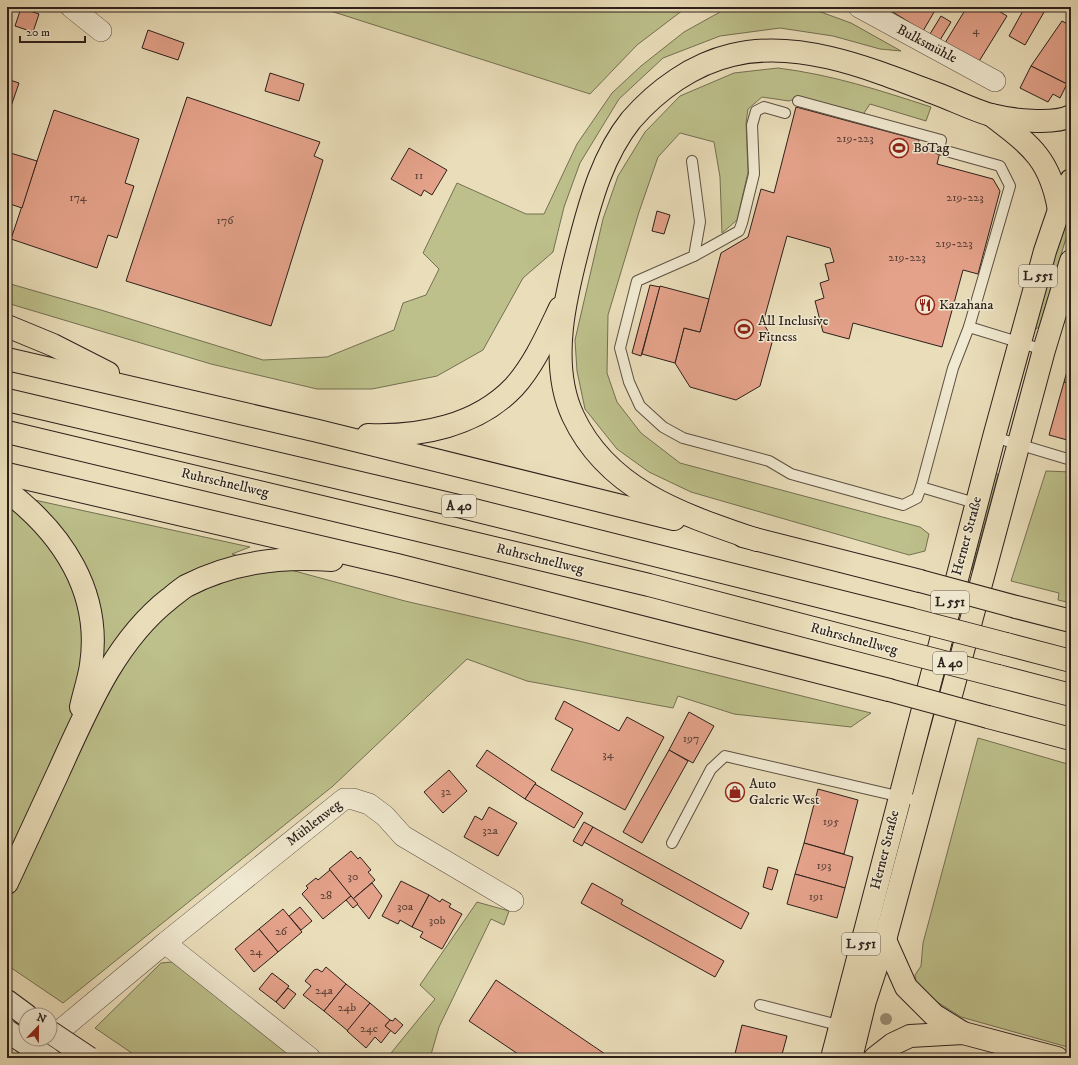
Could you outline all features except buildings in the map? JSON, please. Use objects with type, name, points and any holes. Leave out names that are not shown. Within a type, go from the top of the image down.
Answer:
[{"type":"main road","points":[[757,540],[703,521],[655,500],[630,484],[608,466],[593,450],[581,431],[566,398],[562,360],[562,332],[566,297],[591,198],[608,157],[630,122],[655,95],[696,68],[732,54],[780,49],[826,58],[866,69],[929,90],[991,115],[1054,122],[1071,116]]},
{"type":"main road","points":[[991,115],[1026,143],[1036,154],[1055,188],[1059,210]]},
{"type":"main road","name":"Herner Straße","points":[[851,1058],[849,1028],[899,796],[1020,342],[1059,210],[1071,180]]},
{"type":"main road","name":"Herner Straße","points":[[832,1058],[865,1001],[885,940],[1044,350],[1071,261]]},
{"type":"main road","points":[[318,432],[349,435],[390,436],[422,433],[466,420],[494,405],[514,387],[531,364],[566,297]]},
{"type":"main road","points":[[7,326],[53,345],[118,378],[160,394]]},
{"type":"main road","points":[[7,360],[160,394],[757,540],[920,581],[1071,622]]},
{"type":"main road","name":"A 40","points":[[7,400],[454,505],[910,619],[1071,661]]},
{"type":"main road","name":"Ruhrschnellweg","points":[[7,432],[649,585],[1071,695]]},
{"type":"main road","points":[[7,474],[397,565],[889,690],[1071,739]]},
{"type":"main road","points":[[7,491],[29,508],[51,531],[70,558],[87,595],[92,628],[91,664],[75,734]]},
{"type":"main road","points":[[7,883],[59,772],[75,734],[111,667],[135,632],[157,608],[185,587],[220,572],[249,563],[276,559],[304,558],[397,565]]},
{"type":"main road","points":[[7,846],[59,772]]},
{"type":"main road","points":[[885,940],[906,987],[934,1015],[963,1033],[1057,1058]]},
{"type":"main road","points":[[875,1058],[893,1044],[910,1036],[963,1033]]},
{"type":"street","points":[[71,7],[101,31]]},
{"type":"street","name":"Bulksmühle","points":[[859,7],[995,80]]},
{"type":"street","name":"Mühlenweg","points":[[27,1058],[165,943],[344,799],[353,799],[369,804],[385,816],[403,836],[513,901]]},
{"type":"street","points":[[165,943],[310,1058]]},
{"type":"street","points":[[7,1031],[48,1058]]},
{"type":"street","points":[[58,1037],[89,1058]]},
{"type":"lane","points":[[785,113],[764,107],[756,111],[752,125],[754,174],[739,231],[694,256],[637,281],[620,348],[629,382],[640,406],[663,427],[683,438],[769,461],[791,474],[903,505],[917,498],[921,487],[954,368],[969,327],[1010,186],[1000,166],[939,149],[941,140],[798,101]]},
{"type":"lane","points":[[692,161],[700,222],[694,256]]},
{"type":"lane","points":[[969,327],[1044,350]]},
{"type":"lane","points":[[994,436],[1071,460]]},
{"type":"lane","points":[[921,487],[976,503]]},
{"type":"lane","points":[[672,843],[711,768],[725,756],[923,802]]},
{"type":"lane","points":[[760,1005],[849,1028]]},
{"type":"green space","points":[[318,7],[687,7],[637,45],[590,94]]},
{"type":"green space","points":[[729,7],[807,7],[851,23],[901,51],[880,49],[833,36],[780,28],[720,36],[663,58],[619,99],[580,163],[564,207],[553,252],[523,278],[483,350],[437,376],[372,389],[317,389],[211,364],[7,303],[7,283],[101,310],[263,360],[327,357],[394,330],[403,303],[426,295],[439,269],[423,253],[457,183],[526,214],[544,214],[577,144],[612,93],[641,66],[684,32]]},
{"type":"green space","points":[[778,68],[837,79],[931,107],[926,121],[870,104],[862,116],[797,98],[789,101],[762,97],[748,109],[746,123],[748,172],[737,220],[722,233],[720,177],[714,142],[680,133],[658,157],[639,212],[608,315],[607,373],[617,402],[641,433],[680,463],[920,527],[929,534],[925,551],[909,555],[691,492],[649,472],[617,449],[585,409],[577,371],[575,340],[603,219],[618,176],[645,132],[680,96],[734,73]]},
{"type":"green space","points":[[1071,196],[1071,222],[1039,327],[1034,330]]},
{"type":"green space","points":[[995,471],[998,475],[972,570],[964,568]]},
{"type":"green space","points":[[1046,471],[1071,472],[1071,603],[1058,600],[1059,593],[1011,581]]},
{"type":"green space","points":[[7,494],[250,547],[232,554],[405,601],[583,642],[871,713],[851,727],[734,714],[678,696],[673,708],[527,681],[467,659],[333,786],[63,1003],[7,965]]},
{"type":"green space","points":[[978,738],[1071,765],[1071,1048],[961,1017],[934,1000],[916,982],[915,975],[921,966],[923,943]]},
{"type":"green space","points":[[477,902],[509,911],[504,925],[491,919],[439,1027],[430,1058],[387,1058],[435,999],[420,985]]},
{"type":"green space","points":[[172,962],[295,1058],[139,1058],[95,1028],[161,963]]},
{"type":"place","name":"BoTag","points":[[899,148]]},
{"type":"place","name":"Kazahana","points":[[925,305]]},
{"type":"place","name":"All Inclusive Fitness","points":[[744,329]]},
{"type":"place","name":"Auto Galerie West","points":[[735,792]]}]
